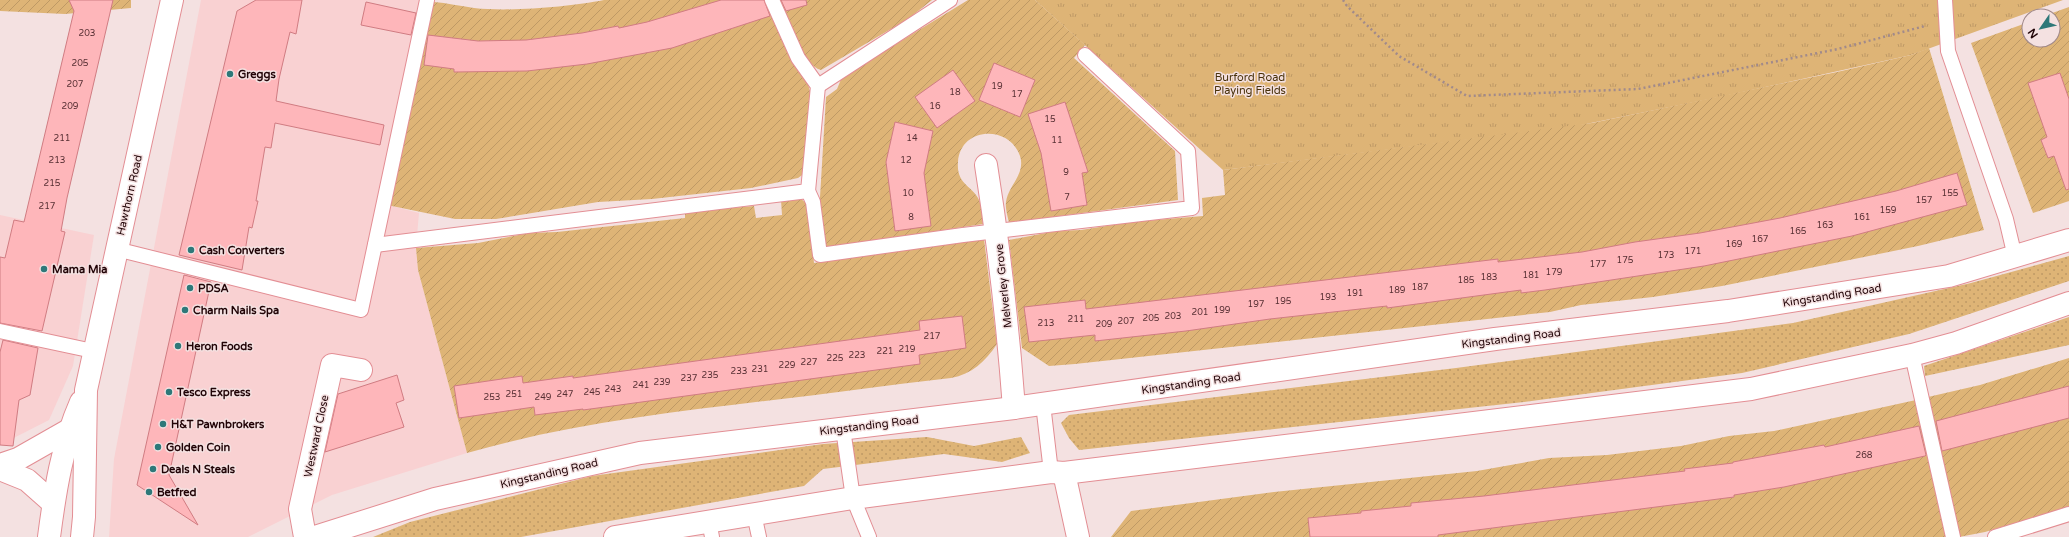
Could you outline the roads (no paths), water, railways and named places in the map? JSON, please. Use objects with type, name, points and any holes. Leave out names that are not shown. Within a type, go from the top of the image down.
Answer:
[{"type":"main road","name":"Hawthorn Road","points":[[49,537],[53,503],[76,434],[93,351],[172,0]]},
{"type":"main road","name":"Melverley Grove","points":[[986,165],[997,231],[1014,408]]},
{"type":"main road","name":"Kingstanding Road","points":[[315,537],[435,499],[640,453],[1014,408],[1494,340],[1743,308],[1949,276],[2069,240]]},
{"type":"main road","points":[[615,537],[710,529],[754,514],[853,498],[1057,472],[1751,389],[1912,355],[1956,342],[2069,303]]},
{"type":"main road","name":"Westward Close","points":[[305,537],[300,509],[332,365],[361,370]]},
{"type":"main road","name":"Hawthorn Road","points":[[76,434],[84,517],[82,537]]},
{"type":"main road","points":[[0,465],[18,459],[76,434]]},
{"type":"main road","points":[[0,469],[27,480],[53,503]]},
{"type":"main road","points":[[1057,472],[1078,537]]},
{"type":"lane","points":[[116,249],[361,310],[427,0]]},
{"type":"lane","points":[[772,0],[798,58],[818,86],[808,191],[814,202],[820,255],[997,231],[1192,208],[1188,151],[1084,55]]},
{"type":"lane","points":[[818,86],[950,0]]},
{"type":"lane","points":[[1945,0],[1948,51],[2006,219],[2015,257]]},
{"type":"lane","points":[[375,245],[808,191]]},
{"type":"lane","points":[[0,331],[93,351]]},
{"type":"lane","points":[[1912,355],[1953,537]]},
{"type":"lane","points":[[1043,404],[1057,472]]},
{"type":"lane","points":[[843,429],[853,498],[868,537]]},
{"type":"lane","points":[[754,514],[759,537]]},
{"type":"lane","points":[[1995,537],[2069,514]]},
{"type":"place","name":"Greggs","points":[[230,74]]},
{"type":"place","name":"Cash Converters","points":[[191,250]]},
{"type":"place","name":"Mama Mia","points":[[44,269]]},
{"type":"place","name":"PDSA","points":[[190,288]]},
{"type":"place","name":"Charm Nails Spa","points":[[185,310]]},
{"type":"place","name":"Heron Foods","points":[[178,346]]},
{"type":"place","name":"Tesco Express","points":[[169,392]]},
{"type":"place","name":"H&T Pawnbrokers","points":[[163,424]]},
{"type":"place","name":"Golden Coin","points":[[158,447]]},
{"type":"place","name":"Deals N Steals","points":[[153,469]]},
{"type":"place","name":"Betfred","points":[[149,492]]},
{"type":"park label","name":"Burford Road Playing Fields","points":[[1250,83]]}]
